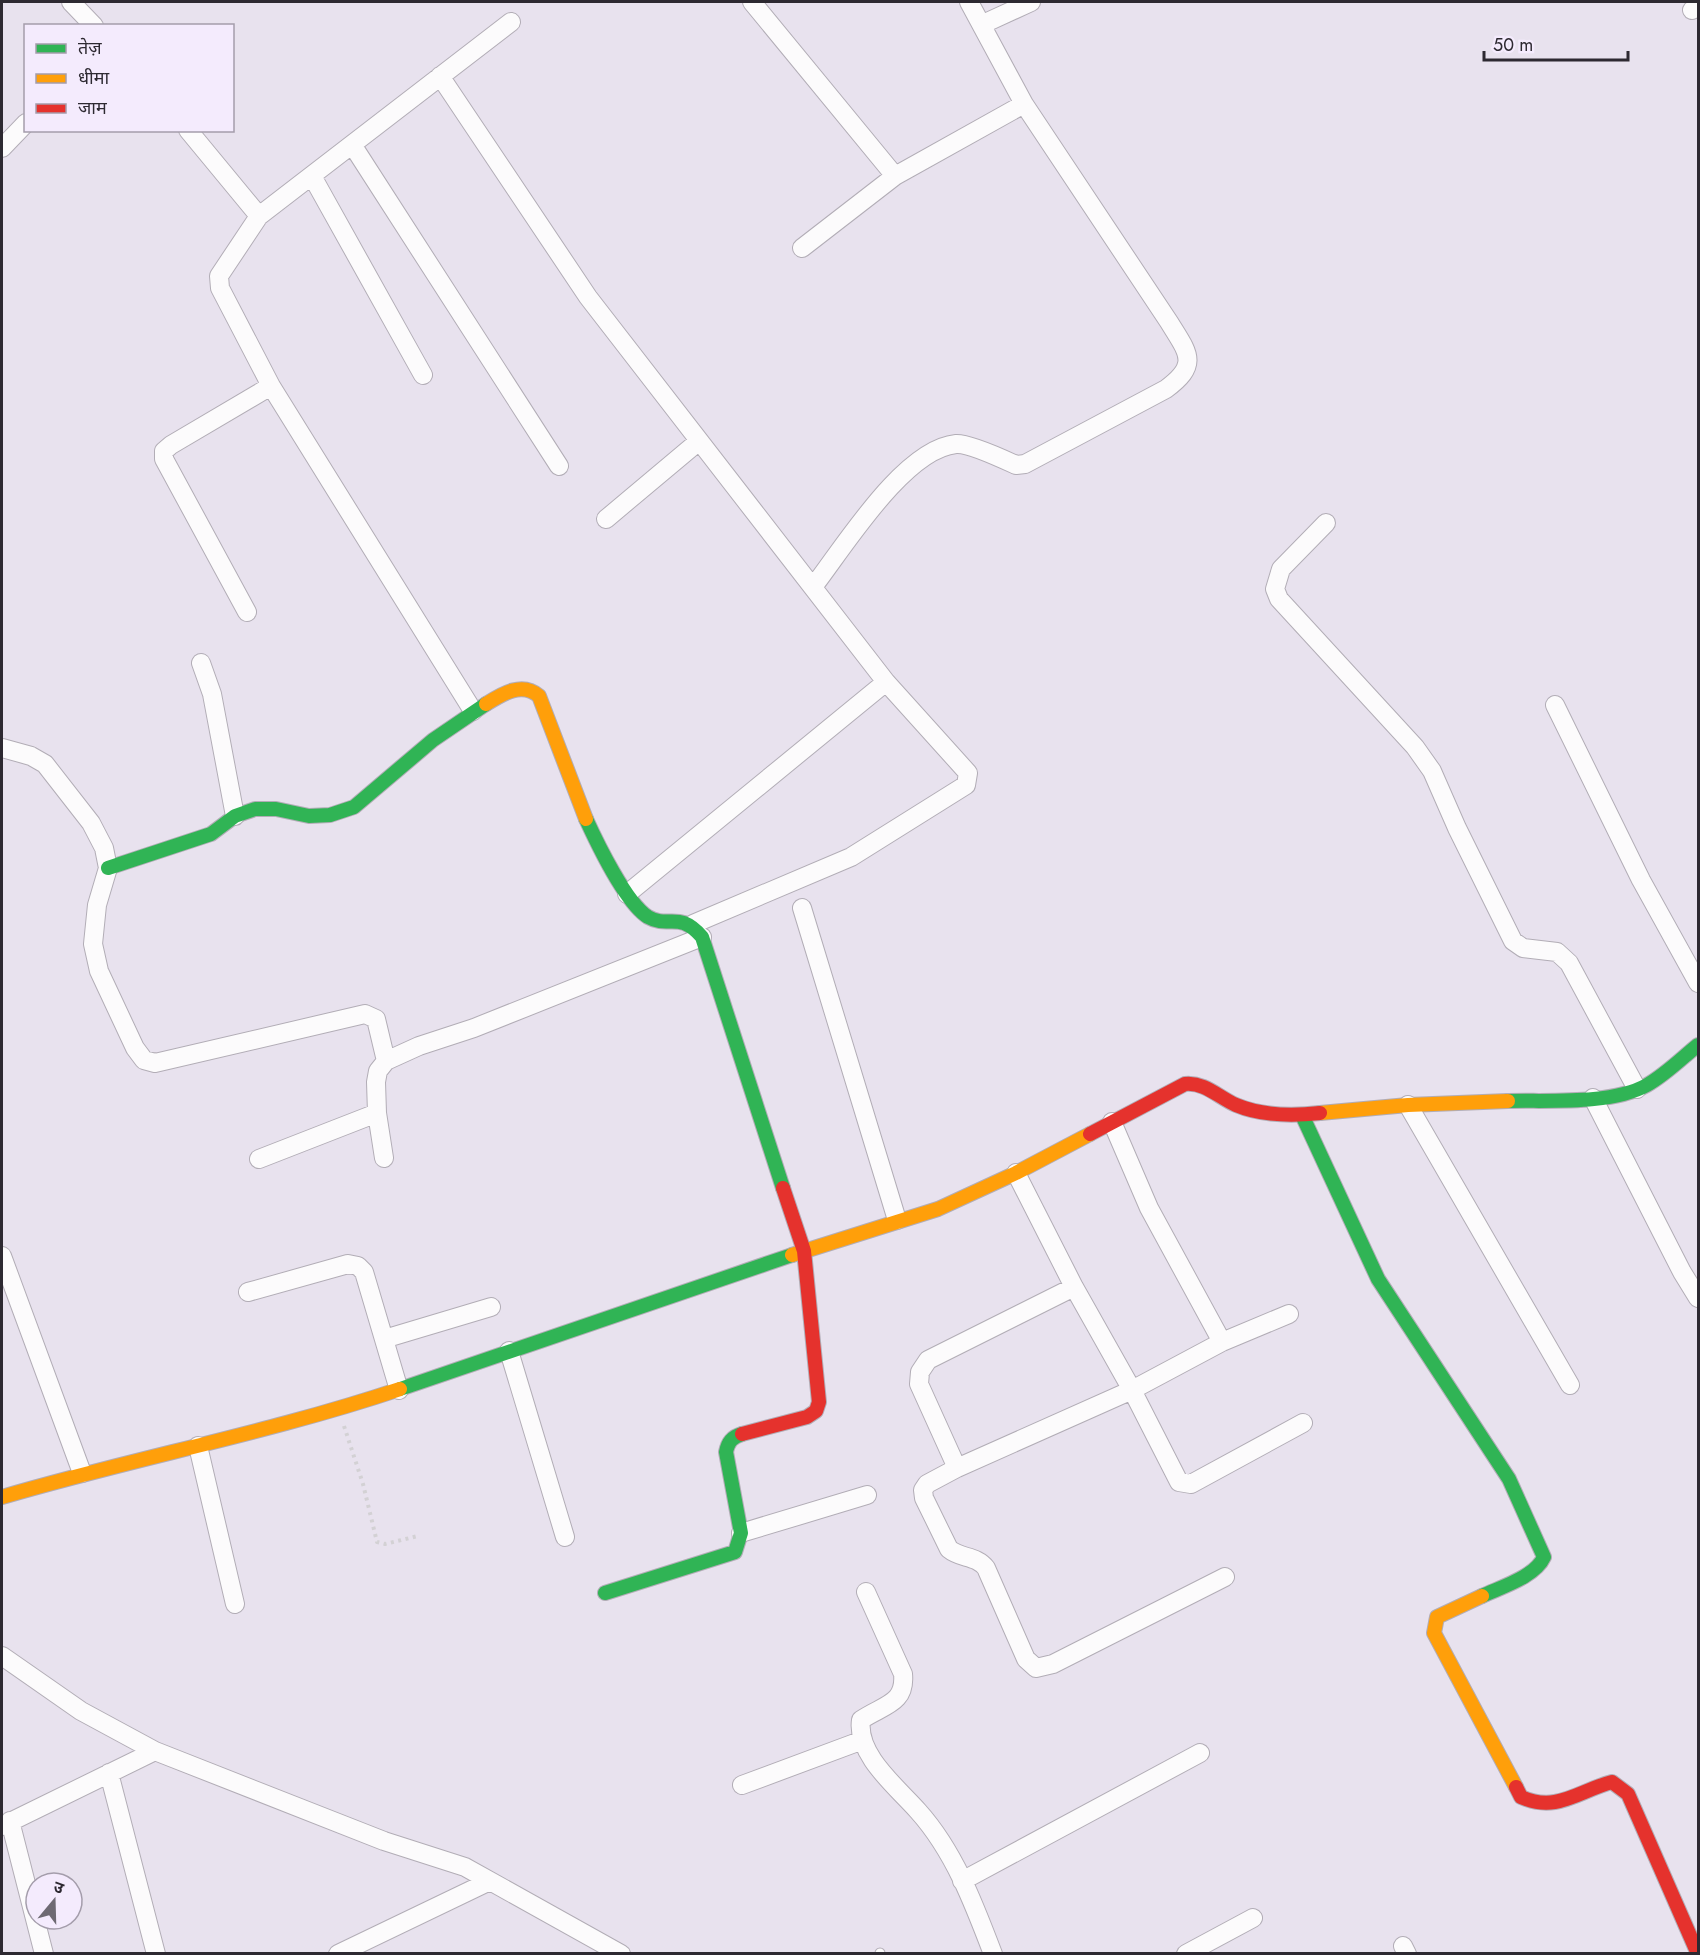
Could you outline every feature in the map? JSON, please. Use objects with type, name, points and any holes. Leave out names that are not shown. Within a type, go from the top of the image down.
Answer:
[{"type":"street","points":[[71,2],[92,24]]},
{"type":"street","points":[[752,2],[895,176]]},
{"type":"street","points":[[813,587],[890,485],[917,460],[934,451],[959,444],[1016,465],[1025,464],[1166,389],[1181,378],[1187,369],[1189,358],[1169,322],[1024,104],[983,24],[969,2]]},
{"type":"street","points":[[983,24],[1031,2]]},
{"type":"street","points":[[473,711],[271,386],[220,288],[219,276],[259,216],[353,146],[511,22]]},
{"type":"street","points":[[384,1158],[377,1113],[376,1082],[378,1071],[386,1061],[419,1046],[474,1028],[614,971],[669,953],[698,931],[851,857],[966,785],[968,773],[886,682],[588,297],[440,76]]},
{"type":"street","points":[[802,248],[895,176],[1024,104]]},
{"type":"street","points":[[2,148],[24,125]]},
{"type":"street","points":[[190,132],[259,216]]},
{"type":"street","points":[[353,146],[559,466]]},
{"type":"street","points":[[312,176],[423,375]]},
{"type":"street","points":[[247,612],[176,483],[164,459],[164,452],[171,445],[271,386]]},
{"type":"street","points":[[606,519],[699,441]]},
{"type":"street","points":[[1326,523],[1281,569],[1275,589],[1279,598],[1415,747],[1432,771],[1457,828],[1513,941],[1523,948],[1557,952],[1569,963],[1637,1089]]},
{"type":"street","points":[[201,663],[212,694],[235,816]]},
{"type":"street","points":[[627,894],[886,682]]},
{"type":"street","points":[[108,868],[211,834],[235,816],[255,809],[276,809],[309,816],[330,816],[354,807],[473,711],[519,689],[534,691],[538,696],[574,792],[597,845],[627,894],[644,914],[653,920],[682,920],[698,931],[804,1251],[820,1405],[807,1417],[735,1436],[728,1444],[726,1452],[741,1533],[740,1543],[735,1552],[605,1593]]},
{"type":"street","points":[[1554,705],[1641,880],[1698,983]]},
{"type":"street","points":[[2,748],[31,756],[45,764],[91,823],[104,848],[108,868],[98,905],[93,944],[99,971],[135,1048],[144,1060],[155,1063],[365,1014],[376,1019],[386,1061]]},
{"type":"street","points":[[802,908],[897,1220]]},
{"type":"street","points":[[2,1497],[82,1473],[198,1446],[399,1390],[804,1251],[938,1209],[978,1188],[1016,1173],[1185,1084],[1197,1083],[1237,1105],[1262,1112],[1302,1115],[1408,1105],[1593,1098],[1626,1094],[1647,1085],[1698,1045]]},
{"type":"street","points":[[1593,1098],[1698,1298]]},
{"type":"street","points":[[1408,1105],[1570,1385]]},
{"type":"street","points":[[259,1159],[377,1113]]},
{"type":"street","points":[[1302,1115],[1378,1279],[1509,1479],[1544,1557],[1541,1564],[1529,1573],[1437,1617],[1434,1633],[1521,1797],[1535,1805],[1547,1807],[1593,1787],[1612,1782],[1628,1794],[1698,1953]]},
{"type":"street","points":[[1112,1122],[1149,1208],[1199,1296],[1222,1342]]},
{"type":"street","points":[[1016,1173],[1074,1287],[1132,1390],[1179,1482],[1191,1484],[1303,1424]]},
{"type":"street","points":[[2,1256],[82,1473]]},
{"type":"street","points":[[248,1292],[348,1264],[358,1266],[364,1272],[399,1390]]},
{"type":"street","points":[[957,1468],[919,1384],[920,1372],[928,1360],[1074,1287]]},
{"type":"street","points":[[384,1339],[491,1307]]},
{"type":"street","points":[[1225,1577],[1053,1664],[1036,1668],[1026,1659],[986,1569],[975,1558],[954,1554],[949,1549],[924,1498],[923,1490],[927,1484],[957,1468],[1132,1390],[1222,1342],[1289,1314]]},
{"type":"street","points":[[509,1351],[565,1537]]},
{"type":"street","points":[[198,1446],[235,1604]]},
{"type":"street","points":[[741,1533],[867,1496]]},
{"type":"street","points":[[866,1592],[903,1674],[904,1687],[900,1697],[861,1720],[860,1731],[863,1740],[890,1782],[920,1812],[943,1843],[993,1953]]},
{"type":"street","points":[[2,1656],[81,1711],[154,1751],[384,1841],[457,1864],[621,1953]]},
{"type":"street","points":[[742,1785],[863,1740]]},
{"type":"street","points":[[44,1953],[6,1824],[154,1751]]},
{"type":"street","points":[[962,1881],[1200,1753]]},
{"type":"street","points":[[109,1773],[156,1953]]},
{"type":"street","points":[[338,1953],[490,1881]]},
{"type":"street","points":[[1186,1953],[1253,1918]]},
{"type":"path","points":[[337,1408],[363,1484],[377,1542],[385,1544],[418,1536]]},
{"type":"traffic: fast","points":[[108,868],[211,834],[235,816],[255,809],[276,809],[309,816],[330,815],[354,807],[433,740],[486,704]]},
{"type":"traffic: fast","points":[[586,819],[613,872],[639,910],[655,920],[687,924],[702,937],[783,1188]]},
{"type":"traffic: fast","points":[[1508,1101],[1579,1100],[1616,1096],[1647,1085],[1698,1045]]},
{"type":"traffic: fast","points":[[1302,1115],[1378,1279],[1509,1479],[1544,1557],[1540,1564],[1525,1576],[1482,1596]]},
{"type":"traffic: fast","points":[[400,1389],[792,1255]]},
{"type":"traffic: fast","points":[[605,1593],[735,1552],[741,1533],[726,1452],[731,1440],[742,1434]]},
{"type":"traffic: slow","points":[[486,704],[505,693],[519,689],[539,696],[586,819]]},
{"type":"traffic: slow","points":[[1320,1113],[1408,1105],[1508,1101]]},
{"type":"traffic: slow","points":[[792,1255],[938,1209],[1016,1173],[1090,1134]]},
{"type":"traffic: slow","points":[[2,1497],[301,1419],[400,1389]]},
{"type":"traffic: slow","points":[[1482,1596],[1437,1617],[1434,1633],[1516,1787]]},
{"type":"traffic: jam","points":[[1090,1134],[1185,1084],[1199,1085],[1246,1109],[1288,1115],[1320,1113]]},
{"type":"traffic: jam","points":[[742,1434],[807,1417],[816,1411],[819,1402],[804,1251],[783,1188]]},
{"type":"traffic: jam","points":[[1516,1787],[1521,1797],[1546,1803],[1567,1799],[1612,1782],[1628,1794],[1698,1954]]}]
